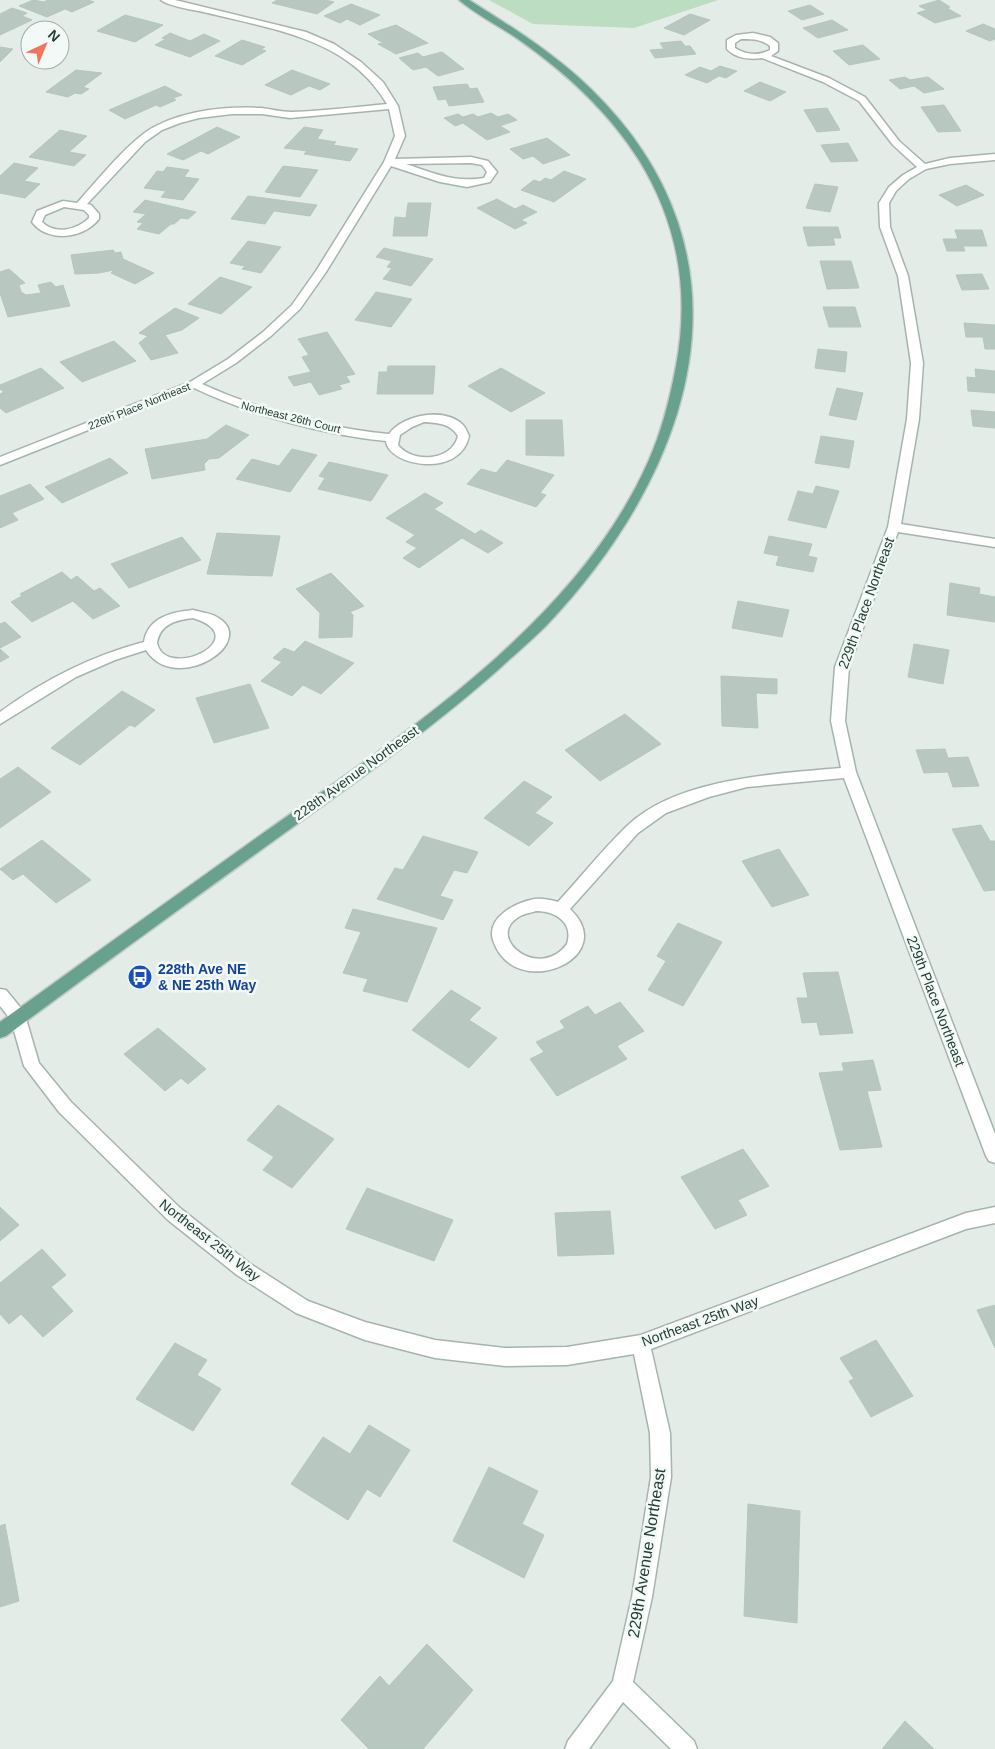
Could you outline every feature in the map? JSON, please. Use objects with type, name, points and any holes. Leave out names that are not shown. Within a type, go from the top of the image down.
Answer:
[{"type":"main road","name":"228th Avenue Northeast","points":[[0,1030],[378,758],[479,680],[539,625],[583,574],[630,508],[656,459],[677,392],[685,340],[688,296],[683,254],[665,200],[652,172],[605,108],[566,71],[512,30],[463,0]]},
{"type":"street","name":"226th Place Northeast","points":[[0,460],[194,384],[232,361],[267,334],[296,308],[321,272],[389,162],[400,136],[393,106],[380,84],[358,64],[331,46],[303,34],[165,0]]},
{"type":"street","points":[[764,56],[826,80],[862,99],[896,143],[923,167]]},
{"type":"street","points":[[80,204],[87,207],[94,214],[91,223],[78,230],[52,232],[44,229],[37,222],[41,213],[47,209],[63,204],[80,204],[142,140],[160,128],[177,121],[198,115],[232,111],[262,111],[290,115],[393,106]]},
{"type":"street","name":"229th Place Northeast","points":[[995,157],[950,161],[923,167],[906,177],[892,189],[884,203],[885,227],[903,276],[917,363],[913,420],[894,527],[842,667],[838,693],[838,721],[849,772],[995,1156]]},
{"type":"street","points":[[471,160],[485,163],[492,172],[487,180],[467,184],[425,175],[389,162],[471,160]]},
{"type":"street","name":"Northeast 26th Court","points":[[194,384],[226,400],[261,411],[334,428],[393,438]]},
{"type":"street","points":[[434,418],[445,420],[460,429],[464,435],[464,442],[460,449],[444,458],[421,460],[402,454],[396,449],[393,438],[397,430],[403,425],[417,419],[434,418]]},
{"type":"street","points":[[894,527],[995,543]]},
{"type":"street","points":[[193,614],[213,619],[223,632],[223,640],[220,647],[204,659],[193,662],[170,662],[160,658],[150,645],[150,638],[154,630],[170,618],[181,615],[193,614]]},
{"type":"street","points":[[0,719],[53,684],[92,664],[150,645]]},
{"type":"street","points":[[560,910],[633,828],[661,809],[706,792],[747,782],[849,772]]},
{"type":"street","points":[[535,904],[560,910],[573,922],[577,938],[574,948],[566,957],[555,963],[542,966],[528,965],[516,960],[506,952],[501,942],[500,932],[503,922],[511,913],[522,907],[535,904]]},
{"type":"street","name":"Northeast 25th Way","points":[[0,995],[18,1017],[32,1066],[65,1107],[174,1214],[243,1269],[302,1306],[365,1331],[435,1349],[505,1358],[567,1356],[641,1344],[966,1221],[995,1214]]},
{"type":"street","name":"229th Avenue Northeast","points":[[576,1749],[622,1686],[642,1597],[661,1477],[660,1433],[641,1344]]},
{"type":"street","points":[[622,1686],[686,1749]]},
{"type":"green space","points":[[489,0],[718,0],[634,28],[533,24]]},
{"type":"building","points":[[33,0],[44,2],[48,0],[88,0],[94,2],[72,12],[65,9],[47,17],[19,6]]},
{"type":"building","points":[[277,0],[325,0],[334,2],[317,14],[272,3]]},
{"type":"building","points":[[939,0],[950,7],[947,8],[961,16],[935,23],[917,13],[927,10],[919,6]]},
{"type":"building","points":[[351,4],[380,15],[360,25],[347,19],[340,23],[324,16]]},
{"type":"building","points":[[810,5],[824,14],[802,20],[788,11]]},
{"type":"building","points":[[12,8],[27,13],[22,16],[32,20],[20,20],[20,26],[0,35],[0,14]]},
{"type":"building","points":[[690,14],[710,20],[684,35],[664,28]]},
{"type":"building","points":[[125,15],[163,25],[135,42],[97,31]]},
{"type":"building","points":[[832,20],[848,30],[818,38],[803,28]]},
{"type":"building","points":[[983,24],[995,29],[995,39],[990,41],[966,31]]},
{"type":"building","points":[[396,25],[428,43],[396,54],[378,44],[383,43],[368,34]]},
{"type":"building","points":[[170,33],[190,41],[204,34],[220,41],[190,57],[155,45],[166,39],[162,38]]},
{"type":"building","points":[[242,40],[265,47],[261,49],[266,51],[242,65],[215,56]]},
{"type":"building","points":[[681,41],[685,46],[690,46],[696,54],[655,58],[650,50],[664,49],[660,43]]},
{"type":"building","points":[[863,45],[880,59],[849,65],[833,51]]},
{"type":"building","points":[[0,47],[13,49],[0,62]]},
{"type":"building","points":[[442,52],[464,69],[438,76],[426,67],[413,70],[399,58],[418,53],[423,57]]},
{"type":"building","points":[[720,66],[737,71],[726,78],[719,76],[707,83],[685,75],[700,67],[711,71]]},
{"type":"building","points":[[76,70],[102,73],[83,87],[89,89],[81,94],[75,93],[68,97],[46,92]]},
{"type":"building","points":[[292,70],[330,84],[320,90],[309,86],[291,95],[265,85]]},
{"type":"building","points":[[905,77],[910,80],[928,77],[944,89],[924,93],[914,86],[900,89],[889,80]]},
{"type":"building","points":[[760,82],[786,92],[770,101],[744,91]]},
{"type":"building","points":[[467,84],[470,89],[477,88],[484,102],[449,106],[446,99],[438,100],[433,87]]},
{"type":"building","points":[[165,86],[182,95],[173,98],[176,100],[160,107],[156,105],[125,119],[109,110]]},
{"type":"building","points":[[944,105],[961,131],[938,132],[921,107]]},
{"type":"building","points":[[827,108],[840,130],[817,132],[804,110]]},
{"type":"building","points":[[491,113],[498,117],[508,114],[517,120],[500,126],[510,132],[487,140],[463,123],[455,126],[444,118],[458,114],[463,117],[473,114],[478,117]]},
{"type":"building","points":[[217,127],[240,137],[208,154],[201,151],[183,160],[167,154]]},
{"type":"building","points":[[304,127],[323,130],[317,139],[336,142],[333,145],[358,149],[350,161],[304,154],[307,151],[284,148]]},
{"type":"building","points":[[60,130],[87,136],[69,152],[86,155],[74,166],[29,157]]},
{"type":"building","points":[[547,138],[570,155],[543,164],[533,156],[523,159],[510,149]]},
{"type":"building","points":[[848,143],[858,161],[831,162],[821,145]]},
{"type":"building","points":[[14,163],[38,168],[24,181],[40,184],[25,198],[0,193],[0,176]]},
{"type":"building","points":[[283,166],[318,170],[300,197],[265,192]]},
{"type":"building","points":[[167,167],[189,170],[184,177],[199,179],[183,200],[161,197],[166,191],[144,188],[157,171],[163,172]]},
{"type":"building","points":[[564,171],[586,179],[554,202],[521,190],[534,180],[540,182],[545,178],[551,180]]},
{"type":"building","points":[[815,184],[838,187],[830,212],[806,208]]},
{"type":"building","points":[[966,185],[984,195],[957,206],[939,195]]},
{"type":"building","points":[[248,196],[317,205],[310,216],[274,211],[265,224],[231,219]]},
{"type":"building","points":[[497,199],[515,209],[523,205],[537,212],[521,220],[527,223],[515,229],[477,208]]},
{"type":"building","points":[[145,200],[196,212],[188,219],[181,218],[159,234],[137,229],[143,223],[137,222],[146,214],[133,212]]},
{"type":"building","points":[[408,203],[431,203],[427,236],[393,236],[395,217],[406,218]]},
{"type":"building","points":[[803,227],[838,227],[841,238],[833,238],[835,245],[808,246]]},
{"type":"building","points":[[955,230],[982,230],[987,246],[963,246],[965,251],[947,251],[943,239],[958,239]]},
{"type":"building","points":[[248,241],[281,247],[261,273],[242,269],[245,266],[230,263]]},
{"type":"building","points":[[384,248],[433,259],[411,286],[383,279],[392,268],[387,267],[392,261],[376,257]]},
{"type":"building","points":[[113,250],[115,253],[121,252],[123,259],[154,273],[135,284],[111,273],[114,270],[75,274],[71,255]]},
{"type":"building","points":[[820,261],[851,261],[859,288],[827,289]]},
{"type":"building","points":[[9,269],[25,283],[19,285],[21,292],[26,295],[41,293],[38,285],[51,282],[56,287],[63,285],[70,306],[8,317],[0,293],[0,272]]},
{"type":"building","points":[[982,274],[989,289],[962,290],[956,275]]},
{"type":"building","points":[[220,277],[252,287],[221,314],[188,304]]},
{"type":"building","points":[[376,292],[412,299],[391,327],[355,320]]},
{"type":"building","points":[[823,307],[855,307],[861,327],[829,327]]},
{"type":"building","points":[[175,308],[199,318],[182,330],[165,335],[178,353],[151,360],[139,343],[148,336],[139,333]]},
{"type":"building","points":[[964,323],[995,325],[995,349],[985,349],[983,337],[966,337]]},
{"type":"building","points":[[327,332],[355,374],[346,376],[350,382],[339,385],[342,389],[319,395],[311,382],[294,386],[288,377],[311,372],[302,357],[309,355],[298,339]]},
{"type":"building","points":[[114,341],[136,361],[82,382],[60,362]]},
{"type":"building","points":[[818,349],[847,352],[845,372],[815,368]]},
{"type":"building","points":[[388,366],[435,366],[433,394],[377,394],[379,372],[387,372]]},
{"type":"building","points":[[41,368],[64,388],[6,413],[0,408],[0,394],[4,392],[0,389],[0,385]]},
{"type":"building","points":[[501,368],[545,393],[511,412],[468,386]]},
{"type":"building","points":[[975,369],[995,371],[995,393],[968,391],[967,377],[976,378]]},
{"type":"building","points":[[837,388],[863,393],[856,420],[829,415]]},
{"type":"building","points":[[971,410],[995,412],[995,428],[973,426]]},
{"type":"building","points":[[526,420],[562,420],[564,456],[526,455]]},
{"type":"building","points":[[226,425],[249,435],[219,458],[209,459],[204,464],[205,470],[152,479],[145,449],[207,439]]},
{"type":"building","points":[[821,436],[854,441],[849,468],[815,463]]},
{"type":"building","points":[[292,449],[317,455],[290,492],[236,479],[252,459],[279,466]]},
{"type":"building","points":[[110,458],[128,473],[62,503],[45,487]]},
{"type":"building","points":[[507,460],[554,475],[540,493],[546,495],[536,507],[467,484],[481,469],[496,473]]},
{"type":"building","points":[[329,462],[388,475],[371,501],[318,489],[325,478],[319,476]]},
{"type":"building","points":[[30,484],[44,499],[12,513],[18,520],[0,528],[0,496]]},
{"type":"building","points":[[816,486],[839,491],[826,528],[788,520],[798,491],[813,494]]},
{"type":"building","points":[[425,493],[443,503],[434,509],[475,534],[481,530],[503,543],[488,553],[462,538],[419,568],[403,558],[417,548],[406,542],[415,535],[386,518]]},
{"type":"building","points":[[217,533],[280,536],[272,576],[207,574]]},
{"type":"building","points":[[769,536],[812,544],[808,556],[817,558],[813,572],[776,565],[779,556],[764,553]]},
{"type":"building","points":[[182,537],[201,560],[129,588],[111,564]]},
{"type":"building","points":[[62,572],[71,580],[77,576],[94,591],[100,588],[120,606],[93,619],[73,601],[32,622],[11,602],[22,596],[20,594]]},
{"type":"building","points":[[331,573],[364,606],[350,612],[353,615],[352,637],[319,638],[320,613],[296,589]]},
{"type":"building","points":[[950,583],[980,588],[979,594],[995,597],[995,622],[947,615]]},
{"type":"building","points":[[738,601],[789,610],[782,637],[732,628]]},
{"type":"building","points":[[5,622],[21,637],[0,648],[0,624]]},
{"type":"building","points":[[305,641],[354,663],[321,694],[303,685],[292,696],[261,681],[282,662],[273,658],[284,648],[294,652]]},
{"type":"building","points":[[914,644],[949,650],[943,684],[908,677]]},
{"type":"building","points":[[0,649],[9,657],[0,662]]},
{"type":"building","points":[[721,676],[777,679],[777,694],[756,693],[758,728],[722,726]]},
{"type":"building","points":[[250,684],[269,728],[214,743],[196,698]]},
{"type":"building","points":[[122,691],[155,710],[135,727],[130,725],[80,765],[51,748]]},
{"type":"building","points":[[625,714],[661,744],[600,781],[565,750]]},
{"type":"building","points":[[945,749],[948,758],[968,757],[979,786],[953,787],[948,772],[924,773],[916,750]]},
{"type":"building","points":[[18,767],[51,792],[0,828],[0,779]]},
{"type":"building","points":[[524,781],[552,797],[535,813],[553,823],[529,846],[484,818]]},
{"type":"building","points":[[981,825],[990,841],[995,841],[995,890],[984,891],[952,829]]},
{"type":"building","points":[[423,836],[478,852],[467,873],[454,870],[440,896],[453,900],[443,920],[377,899],[395,868],[403,870]]},
{"type":"building","points":[[42,840],[91,880],[56,903],[23,874],[13,880],[0,869]]},
{"type":"building","points":[[779,849],[809,895],[772,907],[742,861]]},
{"type":"building","points":[[353,909],[437,928],[407,1002],[363,991],[368,979],[343,973],[361,932],[345,928]]},
{"type":"building","points":[[678,923],[722,942],[683,1006],[648,990],[666,961],[657,956]]},
{"type":"building","points":[[838,972],[853,1033],[820,1035],[817,1022],[802,1023],[797,998],[808,998],[803,973]]},
{"type":"building","points":[[451,990],[481,1008],[469,1020],[497,1038],[469,1068],[412,1030]]},
{"type":"building","points":[[620,1002],[644,1031],[617,1046],[627,1059],[557,1096],[530,1059],[544,1052],[536,1042],[565,1028],[560,1021],[588,1006],[595,1015]]},
{"type":"building","points":[[158,1028],[206,1069],[188,1084],[181,1078],[165,1091],[124,1054]]},
{"type":"building","points":[[873,1060],[881,1090],[867,1091],[882,1147],[840,1150],[819,1073],[844,1071],[842,1063]]},
{"type":"building","points":[[278,1105],[334,1139],[292,1188],[263,1170],[274,1157],[247,1140]]},
{"type":"building","points":[[743,1149],[769,1186],[738,1200],[747,1215],[715,1229],[681,1177]]},
{"type":"building","points":[[367,1188],[453,1220],[434,1261],[346,1229]]},
{"type":"building","points":[[0,1207],[19,1225],[0,1241]]},
{"type":"building","points":[[610,1211],[614,1254],[558,1256],[555,1213]]},
{"type":"building","points":[[42,1249],[66,1275],[51,1287],[73,1311],[43,1337],[21,1314],[9,1324],[0,1314],[0,1283]]},
{"type":"building","points":[[995,1305],[995,1348],[977,1310]]},
{"type":"building","points":[[876,1340],[913,1396],[871,1417],[849,1381],[854,1379],[840,1358]]},
{"type":"building","points":[[175,1343],[207,1360],[197,1375],[221,1389],[193,1431],[136,1399]]},
{"type":"building","points":[[369,1425],[410,1450],[380,1497],[367,1489],[348,1520],[291,1484],[323,1437],[350,1454]]},
{"type":"building","points":[[489,1467],[538,1491],[522,1524],[544,1535],[524,1578],[453,1541]]},
{"type":"building","points":[[748,1504],[800,1511],[797,1623],[744,1616]]},
{"type":"building","points":[[5,1524],[19,1601],[0,1607],[0,1526]]},
{"type":"building","points":[[427,1644],[473,1690],[423,1749],[369,1749],[341,1720],[380,1676],[389,1686]]},
{"type":"building","points":[[905,1721],[934,1749],[882,1749]]},
{"type":"place","name":"228th Ave NE & NE 25th Way","points":[[140,977]]}]
